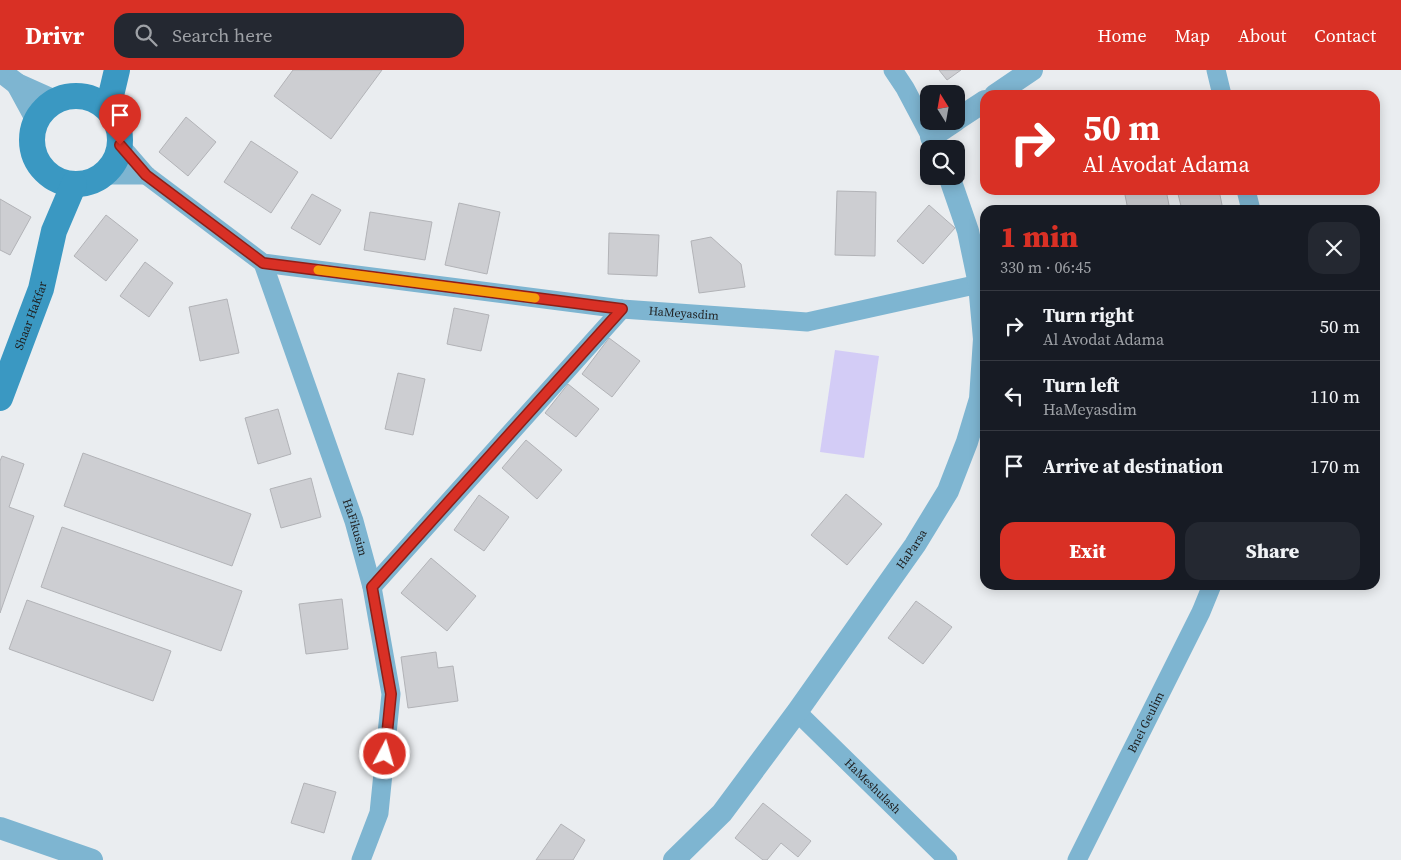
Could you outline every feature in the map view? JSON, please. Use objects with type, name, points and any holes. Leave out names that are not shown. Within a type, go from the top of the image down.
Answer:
[{"type":"main road","points":[[99,103],[112,70]]},
{"type":"main road","points":[[99,103],[117,70]]},
{"type":"main road","points":[[74,95],[99,103],[114,116],[120,130],[120,145],[113,164],[103,176],[90,182],[64,183],[50,176],[36,160],[32,146],[32,134],[36,120],[42,110],[55,101],[74,95]]},
{"type":"main road","name":"Shaar HaKfar","points":[[50,176],[54,231]]},
{"type":"main road","name":"Shaar HaKfar","points":[[0,398],[41,289],[54,231],[74,184]]},
{"type":"street","points":[[893,70],[905,88],[932,140]]},
{"type":"street","points":[[1002,90],[1032,70]]},
{"type":"street","points":[[1216,70],[1221,90]]},
{"type":"street","points":[[8,78],[55,101]]},
{"type":"street","points":[[8,78],[36,120]]},
{"type":"street","points":[[965,115],[980,104]]},
{"type":"street","points":[[937,140],[947,130]]},
{"type":"street","name":"HaMeyasdim","points":[[120,145],[146,175],[263,263],[622,309],[807,322],[979,284]]},
{"type":"street","points":[[103,176],[146,175]]},
{"type":"street","name":"HaParsa","points":[[952,185],[968,231],[980,295]]},
{"type":"street","name":"HaFikusim","points":[[263,263],[354,521],[372,587],[391,694],[378,813],[361,860]]},
{"type":"street","points":[[372,587],[622,309]]},
{"type":"street","name":"HaParsa","points":[[674,860],[722,813],[797,712],[915,545],[948,491],[967,442],[980,399]]},
{"type":"street","name":"Bnei Geulim","points":[[1077,860],[1201,612],[1210,590]]},
{"type":"street","name":"HaMeshulash","points":[[797,712],[948,860]]},
{"type":"street","points":[[0,828],[92,860]]},
{"type":"shaded area","points":[[835,350],[879,356],[864,458],[820,452]]},
{"type":"building","points":[[293,70],[382,70],[331,139],[274,96]]},
{"type":"building","points":[[939,70],[961,70],[947,80]]},
{"type":"building","points":[[186,117],[216,142],[188,176],[159,152]]},
{"type":"building","points":[[251,141],[298,172],[271,213],[224,182]]},
{"type":"building","points":[[837,191],[876,192],[875,256],[835,255]]},
{"type":"building","points":[[312,194],[341,210],[320,245],[291,228]]},
{"type":"building","points":[[1125,195],[1167,195],[1169,205],[1127,205]]},
{"type":"building","points":[[1178,195],[1220,195],[1222,205],[1181,205]]},
{"type":"building","points":[[0,199],[31,217],[10,255],[0,250]]},
{"type":"building","points":[[459,203],[500,212],[487,274],[445,265]]},
{"type":"building","points":[[929,205],[955,228],[923,264],[897,241]]},
{"type":"building","points":[[370,212],[432,222],[425,260],[364,250]]},
{"type":"building","points":[[106,215],[138,240],[106,281],[74,256]]},
{"type":"building","points":[[609,233],[659,235],[657,276],[608,274]]},
{"type":"building","points":[[711,237],[741,264],[745,287],[699,293],[691,241]]},
{"type":"building","points":[[145,262],[173,283],[149,317],[120,296]]},
{"type":"building","points":[[227,299],[239,353],[200,361],[189,307]]},
{"type":"building","points":[[454,308],[489,315],[481,351],[447,344]]},
{"type":"building","points":[[609,338],[640,361],[612,397],[582,374]]},
{"type":"building","points":[[398,373],[425,379],[413,435],[385,429]]},
{"type":"building","points":[[568,384],[599,409],[576,437],[545,413]]},
{"type":"building","points":[[278,409],[291,454],[258,464],[245,418]]},
{"type":"building","points":[[526,440],[562,470],[537,499],[502,468]]},
{"type":"building","points":[[83,453],[251,514],[232,566],[64,506]]},
{"type":"building","points":[[2,456],[24,464],[9,507],[34,516],[0,613],[0,461]]},
{"type":"building","points":[[311,478],[321,517],[281,528],[270,489]]},
{"type":"building","points":[[846,494],[882,524],[847,565],[811,535]]},
{"type":"building","points":[[479,495],[509,517],[484,551],[454,530]]},
{"type":"building","points":[[62,527],[242,591],[221,651],[41,587]]},
{"type":"building","points":[[431,558],[476,596],[447,631],[401,593]]},
{"type":"building","points":[[342,599],[348,649],[306,654],[299,604]]},
{"type":"building","points":[[27,600],[171,651],[153,701],[9,649]]},
{"type":"building","points":[[916,601],[952,627],[923,664],[888,638]]},
{"type":"building","points":[[436,652],[438,668],[453,666],[458,701],[408,708],[401,657]]},
{"type":"building","points":[[304,783],[336,792],[324,833],[291,823]]},
{"type":"building","points":[[763,803],[811,841],[798,857],[781,843],[767,860],[763,860],[735,838]]},
{"type":"building","points":[[561,824],[585,840],[573,860],[536,860]]},
{"type":"slow traffic","points":[[318,270],[535,298]]},
{"type":"route","points":[[120,145],[146,175],[263,263],[622,309],[372,587],[391,694],[385,754]]}]
